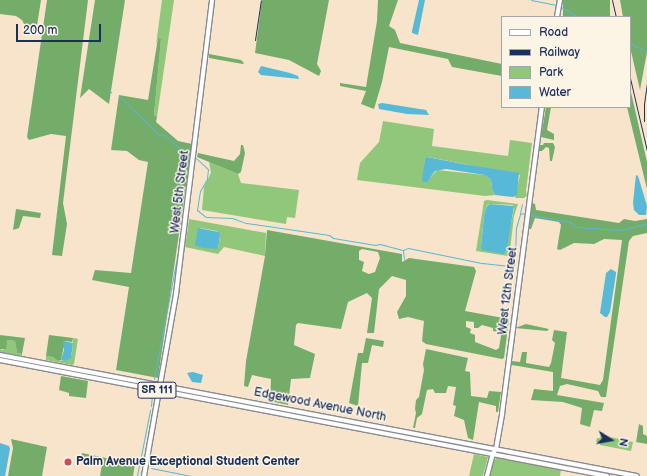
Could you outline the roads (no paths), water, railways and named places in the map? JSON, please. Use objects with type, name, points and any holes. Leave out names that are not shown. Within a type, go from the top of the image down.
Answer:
[{"type":"main road","name":"Edgewood Avenue North","points":[[0,355],[637,476]]},
{"type":"main road","name":"Edgewood Avenue North","points":[[0,360],[607,476]]},
{"type":"street","name":"West 5th Street","points":[[144,476],[160,391],[182,251],[212,0]]},
{"type":"street","points":[[557,16],[560,0]]},
{"type":"street","name":"West 12th Street","points":[[487,476],[493,454],[496,449],[506,389],[542,108]]},
{"type":"water","points":[[419,0],[425,0],[418,35],[412,33],[412,31]]},
{"type":"water","points":[[261,66],[290,73],[298,76],[299,79],[261,75],[258,72]]},
{"type":"water","points":[[382,103],[426,110],[429,115],[407,114],[379,109],[378,104]]},
{"type":"water","points":[[427,157],[519,173],[517,195],[513,197],[495,195],[492,189],[491,180],[485,175],[446,169],[435,171],[427,182],[423,182],[425,159]]},
{"type":"water","points":[[636,175],[638,176],[647,206],[646,215],[639,215],[634,210],[633,203]]},
{"type":"water","points":[[490,204],[514,206],[507,249],[504,254],[482,250],[481,247],[484,215],[487,206]]},
{"type":"water","points":[[198,228],[219,232],[218,249],[203,248],[195,245]]},
{"type":"water","points":[[611,269],[616,272],[616,274],[610,312],[607,317],[605,317],[600,313],[606,273]]},
{"type":"water","points":[[63,341],[73,343],[71,358],[66,361],[61,360],[64,350]]},
{"type":"water","points":[[193,372],[203,375],[201,383],[192,382],[187,373]]},
{"type":"water","points":[[0,443],[9,446],[10,449],[5,476],[0,476]]},
{"type":"waterway","points":[[531,0],[557,5]]},
{"type":"waterway","points":[[561,7],[576,16]]},
{"type":"waterway","points":[[631,44],[647,52]]},
{"type":"waterway","points":[[119,96],[158,134],[165,135],[190,158]]},
{"type":"waterway","points":[[154,379],[178,252],[191,158]]},
{"type":"waterway","points":[[196,158],[208,169],[207,179],[200,191],[197,210],[206,217],[232,218],[246,223],[329,235],[333,238],[375,245],[380,244],[403,250],[408,248],[482,263],[510,266],[514,265],[514,263]]},
{"type":"waterway","points":[[520,213],[522,204]]},
{"type":"waterway","points":[[515,256],[516,228],[520,214],[525,213]]},
{"type":"waterway","points":[[530,215],[570,222],[577,227],[620,230],[647,224]]},
{"type":"waterway","points":[[403,251],[404,259]]},
{"type":"waterway","points":[[151,406],[152,395]]},
{"type":"waterway","points":[[141,456],[150,410]]},
{"type":"waterway","points":[[137,476],[139,465]]},
{"type":"waterway","points":[[151,468],[191,476]]},
{"type":"railway","points":[[255,40],[261,0]]},
{"type":"railway","points":[[612,0],[616,16]]},
{"type":"railway","points":[[631,82],[647,151]]},
{"type":"railway","points":[[644,121],[644,104],[647,83]]},
{"type":"place","name":"Palm Avenue Exceptional Student Center","points":[[68,462]]}]
